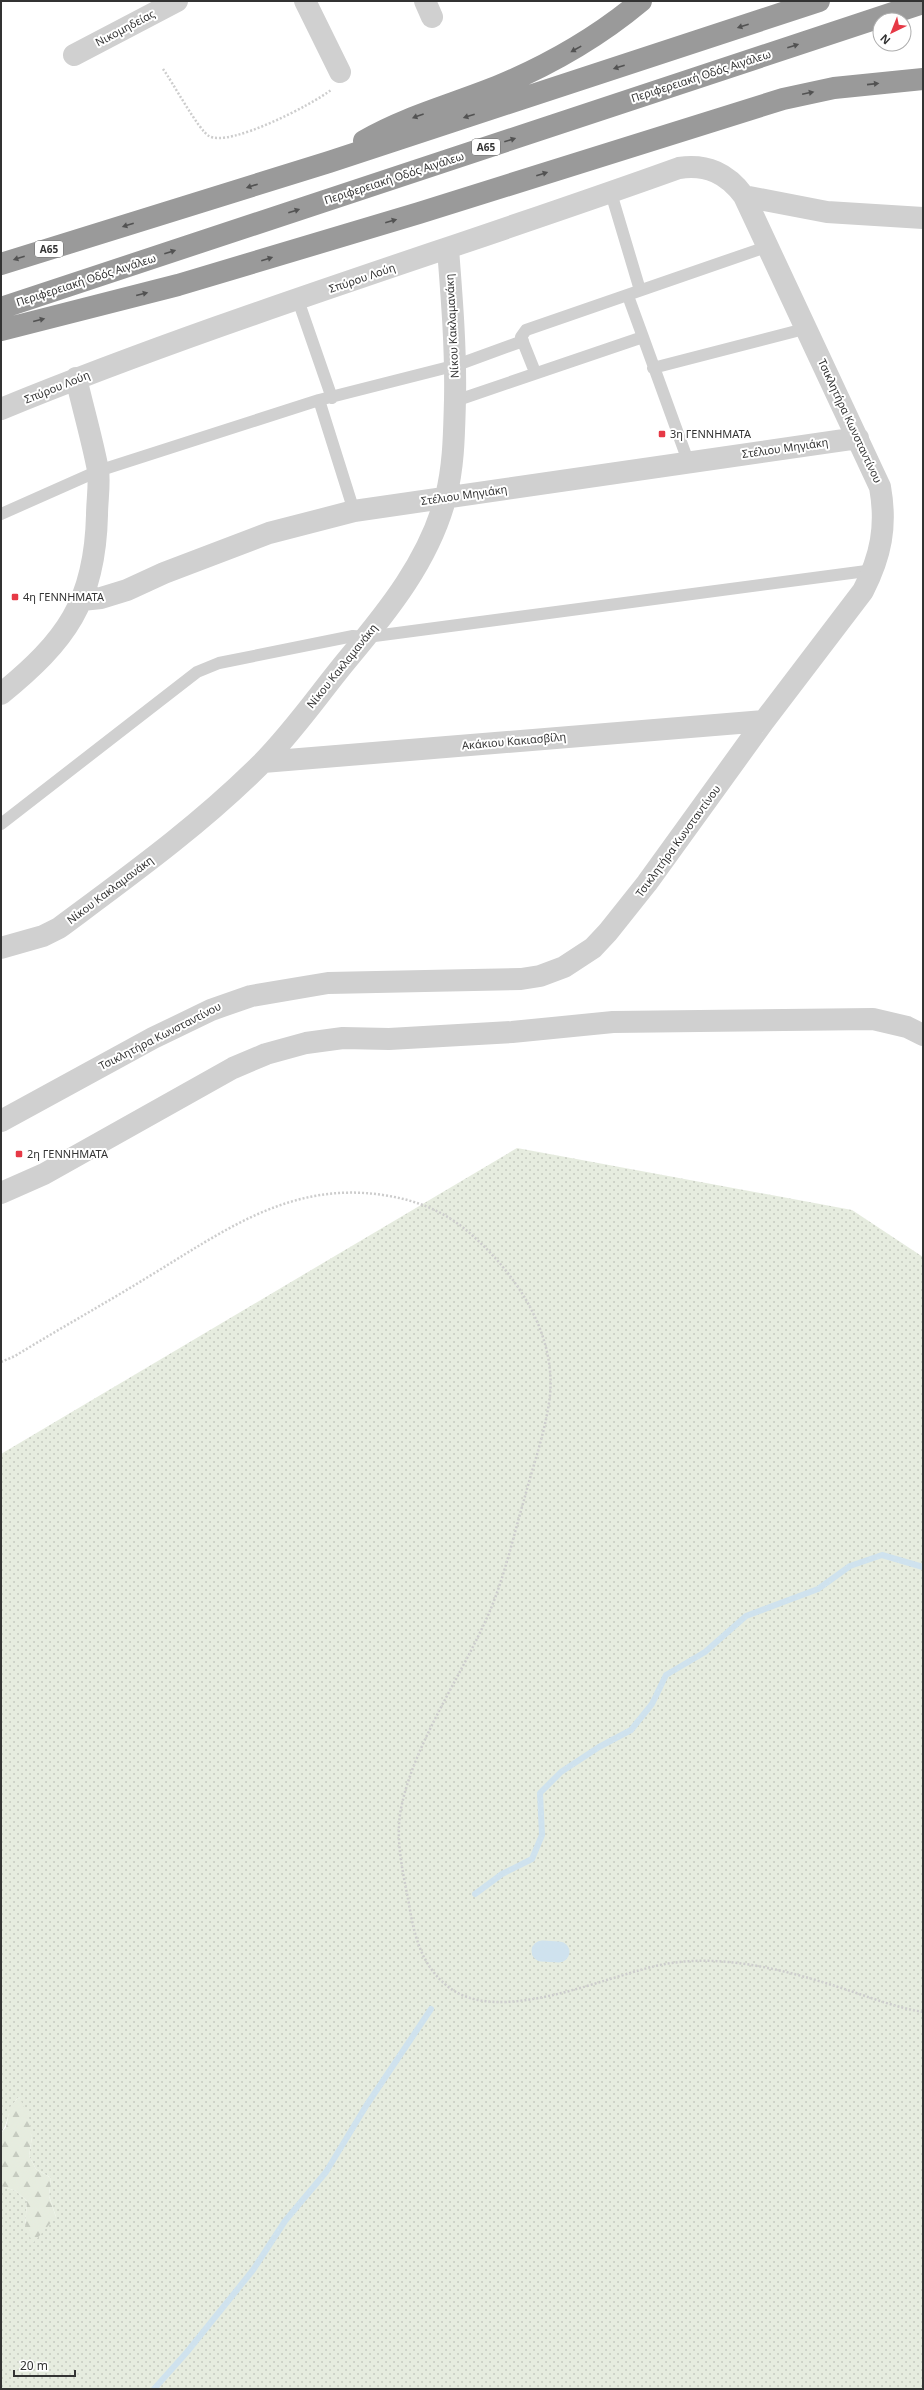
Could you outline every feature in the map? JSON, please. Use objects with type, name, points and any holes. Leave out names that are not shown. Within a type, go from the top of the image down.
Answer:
[{"type":"highway","points":[[329,162],[390,126],[500,85],[545,66],[582,46],[641,1]]},
{"type":"highway","name":"Α65","points":[[1,264],[329,162],[820,1]]},
{"type":"highway","name":"Περιφερειακή Οδός Αιγάλεω","points":[[1,308],[923,3]]},
{"type":"highway","points":[[1,330],[178,285],[419,213],[783,99],[834,88],[923,79]]},
{"type":"street","name":"Νικομηδείας","points":[[74,55],[177,1]]},
{"type":"street","points":[[305,1],[340,72]]},
{"type":"street","name":"Σπύρου Λούη","points":[[1,409],[76,378],[611,193],[679,168],[690,167],[711,169],[726,176]]},
{"type":"street","name":"Τσικλητήρα Κωνσταντίνου","points":[[1,1121],[153,1038],[210,1010],[251,996],[328,983],[521,979],[540,976],[564,967],[593,948],[627,909],[764,721],[851,607],[874,570],[884,530],[884,508],[880,487],[769,246],[744,196],[735,184],[726,176]]},
{"type":"street","points":[[744,196],[826,212],[923,218]]},
{"type":"street","name":"Νίκου Κακλαμανάκη","points":[[1,948],[43,936],[59,928],[208,814],[263,762],[367,637],[401,592],[420,561],[439,519],[446,497],[455,441],[456,365],[448,249]]},
{"type":"street","points":[[1,694],[48,651],[66,630],[82,600],[89,582],[97,528],[98,471],[76,378]]},
{"type":"street","name":"Στέλιου Μηγιάκη","points":[[82,600],[100,598],[127,590],[171,570],[269,534],[354,511],[688,461],[858,438]]},
{"type":"street","name":"Ακάκιου Κακιασβίλη","points":[[263,762],[764,721]]},
{"type":"street","points":[[1,1193],[50,1170],[233,1068],[266,1054],[306,1043],[343,1038],[389,1039],[512,1032],[613,1022],[802,1019],[873,1019],[907,1027],[923,1035]]},
{"type":"lane","points":[[611,193],[640,290]]},
{"type":"lane","points":[[535,372],[521,334],[526,330],[769,246]]},
{"type":"lane","points":[[628,296],[688,461]]},
{"type":"lane","points":[[298,300],[332,398]]},
{"type":"lane","points":[[654,368],[808,328]]},
{"type":"lane","points":[[455,401],[535,372],[642,337]]},
{"type":"lane","points":[[1,514],[98,471],[319,400],[332,398],[456,365],[523,341]]},
{"type":"lane","points":[[319,400],[354,511]]},
{"type":"lane","points":[[1,824],[207,667],[353,636],[367,637],[874,570]]},
{"type":"path","points":[[163,69],[200,128],[209,136],[220,140],[248,132],[314,100],[330,90],[338,82],[340,72]]},
{"type":"path","points":[[1,1362],[217,1234],[260,1212],[290,1200],[323,1193],[357,1191],[394,1197],[434,1208],[464,1228],[489,1250],[520,1288],[539,1325],[550,1370],[550,1402],[504,1568],[487,1618],[416,1762],[401,1805],[399,1830],[402,1871],[414,1934],[425,1962],[445,1984],[465,1998],[488,2001],[524,2001],[666,1964],[703,1961],[752,1965],[828,1984],[904,2008],[923,2012]]},
{"type":"green space","points":[[517,1148],[852,1210],[923,1257],[923,2389],[1,2389],[1,2186],[16,2191],[27,2201],[25,2227],[56,2217],[49,2196],[51,2178],[36,2169],[29,2156],[32,2137],[19,2097],[10,2111],[6,2124],[1,2133],[1,1454]]},
{"type":"green space","points":[[19,2097],[29,2117],[32,2137],[29,2156],[36,2169],[51,2178],[49,2196],[56,2217],[33,2243],[25,2227],[27,2201],[16,2191],[1,2186],[1,2133],[6,2127],[10,2107]]},
{"type":"waterway","points":[[475,1894],[502,1874],[532,1859],[542,1835],[540,1793],[561,1772],[599,1747],[631,1730],[652,1704],[666,1675],[705,1652],[746,1616],[818,1589],[850,1566],[882,1555],[923,1567]]},
{"type":"waterway","points":[[542,1951],[559,1952]]},
{"type":"waterway","points":[[154,2389],[187,2352],[253,2270],[285,2221],[326,2172],[366,2106],[431,2009]]},
{"type":"place","name":"3η ΓΕΝΝΗΜΑΤΑ","points":[[662,434]]},
{"type":"place","name":"4η ΓΕΝΝΗΜΑΤΑ","points":[[15,597]]},
{"type":"place","name":"2η ΓΕΝΝΗΜΑΤΑ","points":[[19,1154]]}]
